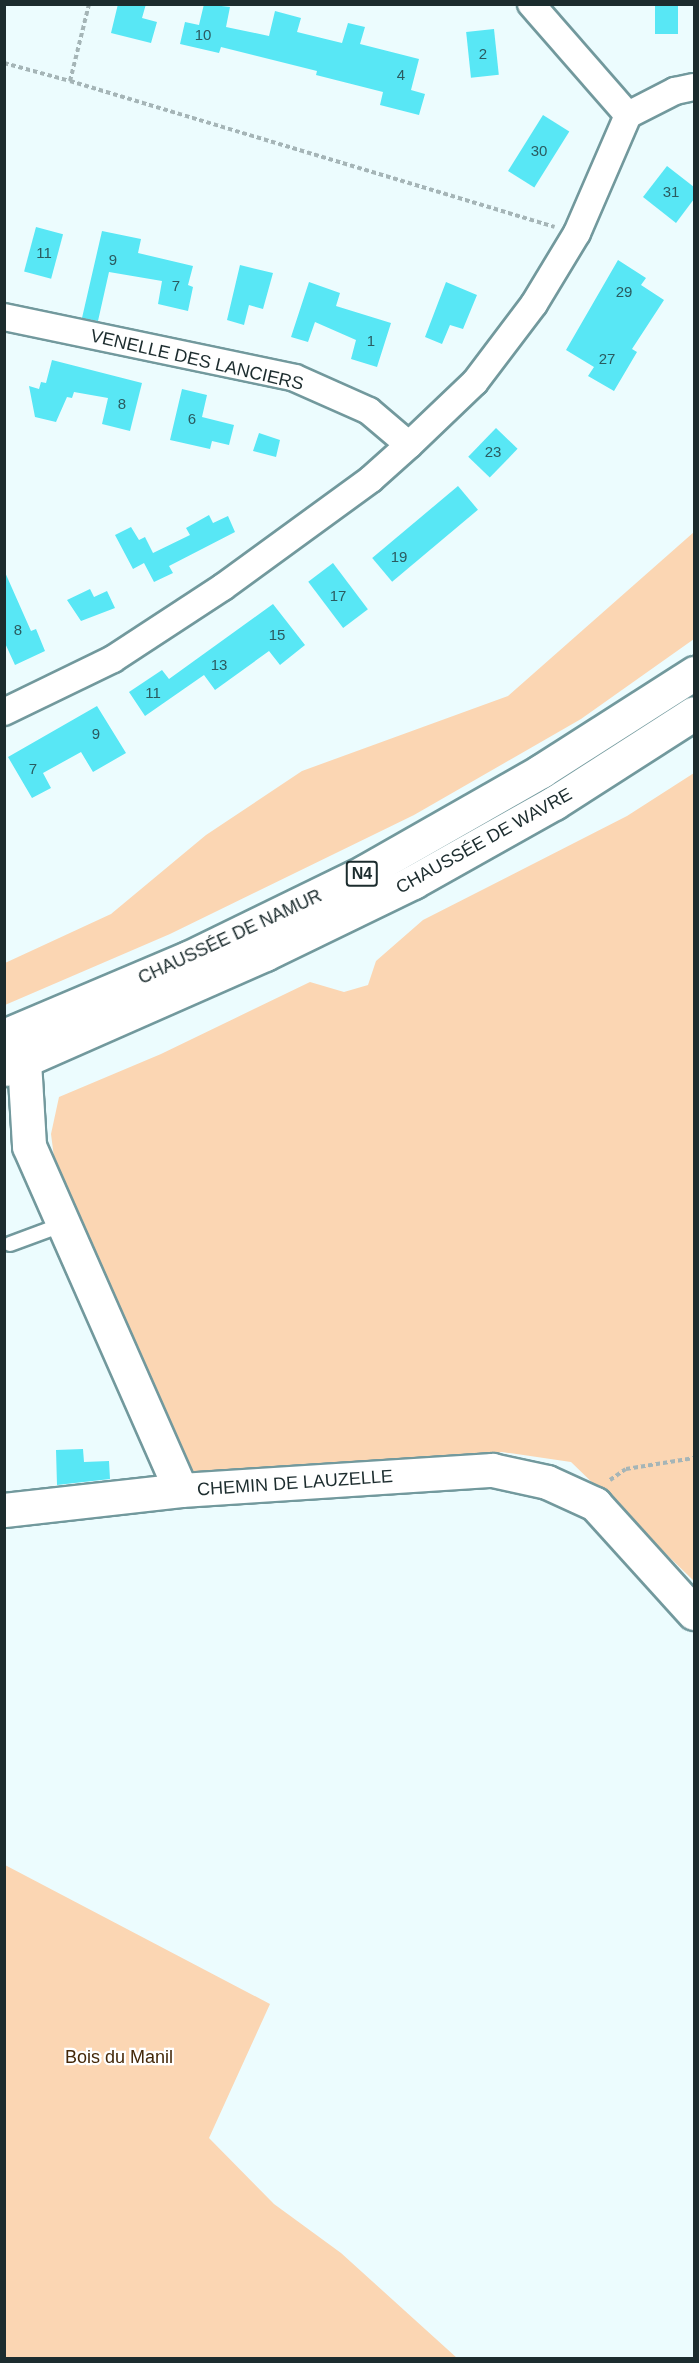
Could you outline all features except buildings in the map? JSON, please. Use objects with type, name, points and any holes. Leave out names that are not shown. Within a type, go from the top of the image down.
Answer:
[{"type":"main road","name":"CHAUSSÉE DE NAMUR","points":[[9,1047],[366,871],[541,771],[694,674]]},
{"type":"main road","name":"CHAUSSÉE DE WAVRE","points":[[265,954],[485,843],[694,713]]},
{"type":"main road","name":"CHAUSSÉE DE NAMUR","points":[[9,1047],[265,954]]},
{"type":"main road","points":[[9,1047],[29,1146]]},
{"type":"main road","points":[[4,1111],[29,1146]]},
{"type":"main road","name":"CHEMIN DE LAUZELLE","points":[[29,1146],[66,1223],[181,1490],[492,1470],[547,1482],[595,1504],[694,1613]]},
{"type":"main road","points":[[4,1510],[181,1490]]},
{"type":"street","points":[[531,4],[628,115]]},
{"type":"street","points":[[4,712],[112,659],[223,587],[371,479],[410,445],[475,382],[534,304],[577,233],[628,115],[675,91],[694,87]]},
{"type":"street","name":"VENELLE DES LANCIERS","points":[[4,317],[295,378],[369,411],[410,445]]},
{"type":"lane","points":[[6,1245],[66,1223]]},
{"type":"path","points":[[70,81],[89,4]]},
{"type":"path","points":[[4,63],[577,233]]},
{"type":"path","points":[[595,1504],[603,1485],[626,1469],[694,1458]]},
{"type":"green space","points":[[694,532],[694,639],[581,719],[414,815],[170,934],[5,1005],[5,963],[111,914],[206,835],[302,771],[508,696]]},
{"type":"green space","points":[[694,689],[694,696],[626,740],[475,832],[424,857]]},
{"type":"green space","points":[[694,773],[694,1581],[571,1462],[502,1452],[416,1465],[200,1475],[184,1465],[56,1173],[51,1134],[59,1097],[161,1054],[310,982],[344,992],[368,985],[376,961],[423,920],[627,816]]},
{"type":"green space","name":"Bois du Manil","points":[[5,1865],[270,2004],[209,2138],[274,2204],[341,2253],[457,2358],[5,2358]]}]
